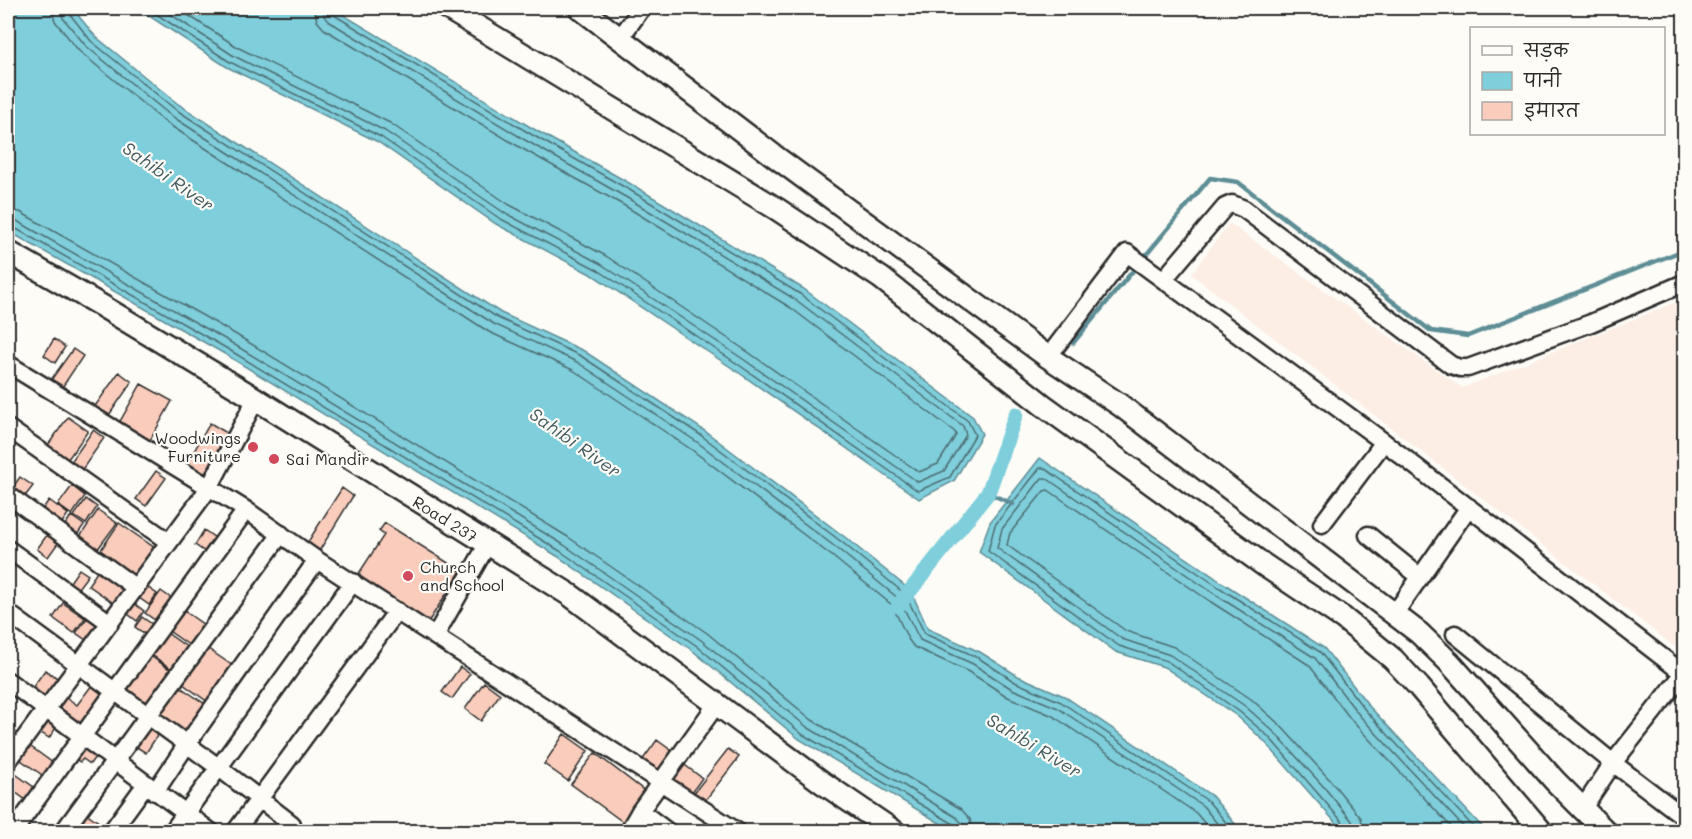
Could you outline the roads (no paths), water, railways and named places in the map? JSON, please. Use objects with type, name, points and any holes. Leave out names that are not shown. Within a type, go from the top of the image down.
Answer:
[{"type":"street","points":[[447,8],[777,208],[881,278],[1043,405],[1264,565],[1343,618],[1393,659],[1542,831]]},
{"type":"street","points":[[580,8],[777,158],[1048,357],[1120,405],[1395,614],[1434,647],[1555,781],[1605,831]]},
{"type":"street","points":[[620,38],[642,8]]},
{"type":"street","points":[[1160,276],[1225,207],[1236,205],[1451,364],[1460,368],[1468,368],[1591,323],[1684,283]]},
{"type":"street","name":"Road 237","points":[[8,252],[256,399],[570,595],[823,783],[895,831]]},
{"type":"street","points":[[1048,357],[1127,253],[1384,442],[1684,674],[1613,763],[1582,808]]},
{"type":"street","points":[[8,364],[246,510],[397,612],[738,831]]},
{"type":"street","points":[[8,761],[209,488],[256,399]]},
{"type":"street","points":[[8,428],[169,542]]},
{"type":"street","points":[[1322,524],[1384,442]]},
{"type":"street","points":[[8,495],[136,588]]},
{"type":"street","points":[[1395,614],[1419,576],[1469,507]]},
{"type":"street","points":[[14,831],[246,510]]},
{"type":"street","points":[[63,831],[281,534]]},
{"type":"street","points":[[1368,535],[1419,576]]},
{"type":"street","points":[[435,636],[487,545]]},
{"type":"street","points":[[8,549],[110,624]]},
{"type":"street","points":[[111,831],[151,788],[187,744],[318,560]]},
{"type":"street","points":[[172,831],[353,582]]},
{"type":"street","points":[[235,831],[397,612]]},
{"type":"street","points":[[8,613],[292,824]]},
{"type":"street","points":[[1455,634],[1613,763],[1684,817]]},
{"type":"street","points":[[8,681],[211,831]]},
{"type":"street","points":[[628,831],[660,782],[716,705]]},
{"type":"street","points":[[640,811],[668,831]]},
{"type":"water","name":"Sahibi River","points":[[8,8],[72,8],[95,36],[178,104],[501,313],[584,351],[705,431],[846,538],[911,591],[928,629],[980,652],[1018,676],[1064,696],[1212,796],[1241,831],[953,831],[799,739],[693,651],[557,556],[223,353],[8,231]]},
{"type":"water","points":[[137,8],[332,8],[804,289],[973,417],[982,434],[954,481],[919,499],[735,370],[594,276],[496,224],[378,142],[227,67]]},
{"type":"water","points":[[1040,458],[1223,583],[1324,648],[1370,707],[1486,831],[1343,831],[1264,741],[1237,716],[1164,667],[1116,652],[979,552],[990,522]]},
{"type":"waterway","points":[[1073,343],[1210,178],[1238,182],[1431,331],[1468,336],[1684,250]]},
{"type":"waterway","points":[[898,606],[988,493],[1016,414]]},
{"type":"waterway","points":[[988,493],[1013,504]]},
{"type":"place","name":"Woodwings Furniture","points":[[253,447]]},
{"type":"place","name":"Sai Mandir","points":[[274,459]]},
{"type":"place","name":"Church and School","points":[[408,576]]}]
